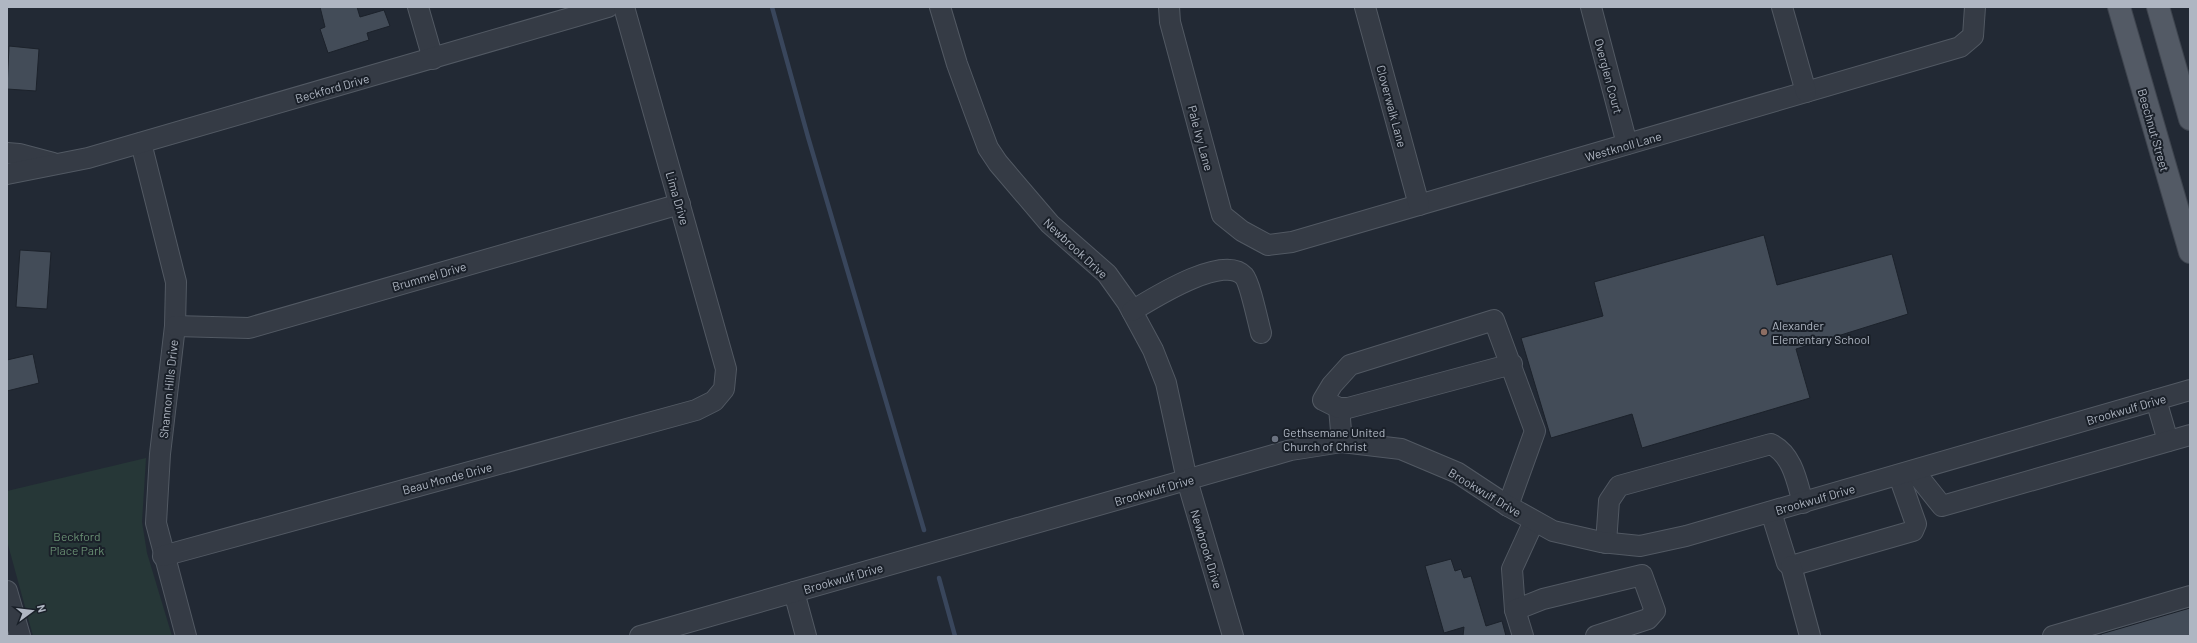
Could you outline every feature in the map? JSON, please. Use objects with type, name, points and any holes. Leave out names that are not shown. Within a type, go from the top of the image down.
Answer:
[{"type":"main road","name":"Beechnut Street","points":[[2119,7],[2190,252]]},
{"type":"main road","points":[[2158,7],[2190,119]]},
{"type":"street","points":[[418,7],[433,59]]},
{"type":"street","name":"Beckford Drive","points":[[7,174],[16,174],[54,163],[88,158],[608,7]]},
{"type":"street","name":"Lima Drive","points":[[624,7],[726,369],[724,389]]},
{"type":"street","name":"Newbrook Drive","points":[[940,7],[957,64],[988,148],[998,164],[1050,224],[1107,274],[1132,311],[1153,350],[1166,383],[1187,480],[1233,636]]},
{"type":"street","name":"Pale Ivy Lane","points":[[1169,7],[1170,22],[1222,215],[1242,231],[1268,245]]},
{"type":"street","name":"Cloverwalk Lane","points":[[1365,7],[1419,205]]},
{"type":"street","name":"Overglen Court","points":[[1591,7],[1627,144]]},
{"type":"street","points":[[1782,7],[1806,92]]},
{"type":"street","name":"Westknoll Lane","points":[[1268,245],[1292,242],[1960,46],[1973,36],[1975,7]]},
{"type":"street","name":"Shannon Hills Drive","points":[[141,143],[176,282],[175,326],[156,504],[156,523],[186,636]]},
{"type":"street","name":"Beckford Drive","points":[[7,153],[19,154],[54,163]]},
{"type":"street","name":"Brummel Drive","points":[[175,326],[249,328],[680,204]]},
{"type":"street","points":[[1132,311],[1175,285],[1216,271],[1236,270],[1245,277],[1261,332]]},
{"type":"street","points":[[1508,506],[1535,431],[1512,364],[1494,320],[1350,365],[1332,385],[1323,400],[1339,408],[1348,408],[1512,364]]},
{"type":"street","name":"Beau Monde Drive","points":[[164,556],[696,410],[714,401],[724,389]]},
{"type":"street","name":"Brookwulf Drive","points":[[640,636],[1292,450],[1342,442],[1401,449],[1458,473],[1508,506],[1553,531],[1606,543],[1640,546],[1686,536],[1803,503],[2190,390]]},
{"type":"street","points":[[2156,400],[2168,441]]},
{"type":"street","points":[[1339,408],[1342,442]]},
{"type":"street","points":[[1906,473],[1942,506],[2190,435]]},
{"type":"street","points":[[1606,543],[1608,501],[1619,486],[1771,444],[1787,456],[1796,476],[1803,503]]},
{"type":"street","points":[[1791,566],[1913,531],[1916,524],[1906,473]]},
{"type":"street","points":[[1771,512],[1787,563],[1791,566],[1810,636]]},
{"type":"street","points":[[1523,636],[1515,610],[1512,569],[1534,521]]},
{"type":"street","points":[[1596,636],[1648,620],[1655,611],[1642,575],[1640,546]]},
{"type":"street","points":[[1515,610],[1543,599],[1642,575]]},
{"type":"street","points":[[7,591],[20,636]]},
{"type":"street","points":[[794,592],[806,636]]},
{"type":"street","points":[[2053,636],[2190,596]]},
{"type":"green space","name":"Beckford Place Park","points":[[146,458],[142,522],[147,553],[172,636],[33,636],[7,541],[7,491]]},
{"type":"building","points":[[320,7],[357,7],[360,17],[384,10],[390,26],[367,33],[369,40],[328,53],[320,29],[325,27]]},
{"type":"building","points":[[9,46],[39,49],[36,91],[7,89]]},
{"type":"building","points":[[1764,235],[1777,285],[1892,254],[1908,314],[1796,349],[1810,398],[1642,448],[1632,414],[1551,438],[1521,338],[1603,316],[1594,282]]},
{"type":"building","points":[[20,250],[51,252],[47,309],[16,307]]},
{"type":"building","points":[[33,354],[39,383],[7,391],[7,360]]},
{"type":"building","points":[[1451,559],[1455,571],[1461,569],[1464,578],[1471,576],[1486,626],[1502,621],[1506,636],[1463,636],[1464,627],[1444,633],[1425,566]]},
{"type":"building","points":[[2190,608],[2190,636],[2101,636],[2101,634]]},
{"type":"waterway","points":[[772,7],[808,137],[924,530]]},
{"type":"waterway","points":[[939,578],[955,636]]},
{"type":"place","name":"Alexander Elementary School","points":[[1764,332]]},
{"type":"place","name":"Gethsemane United Church of Christ","points":[[1275,439]]}]
